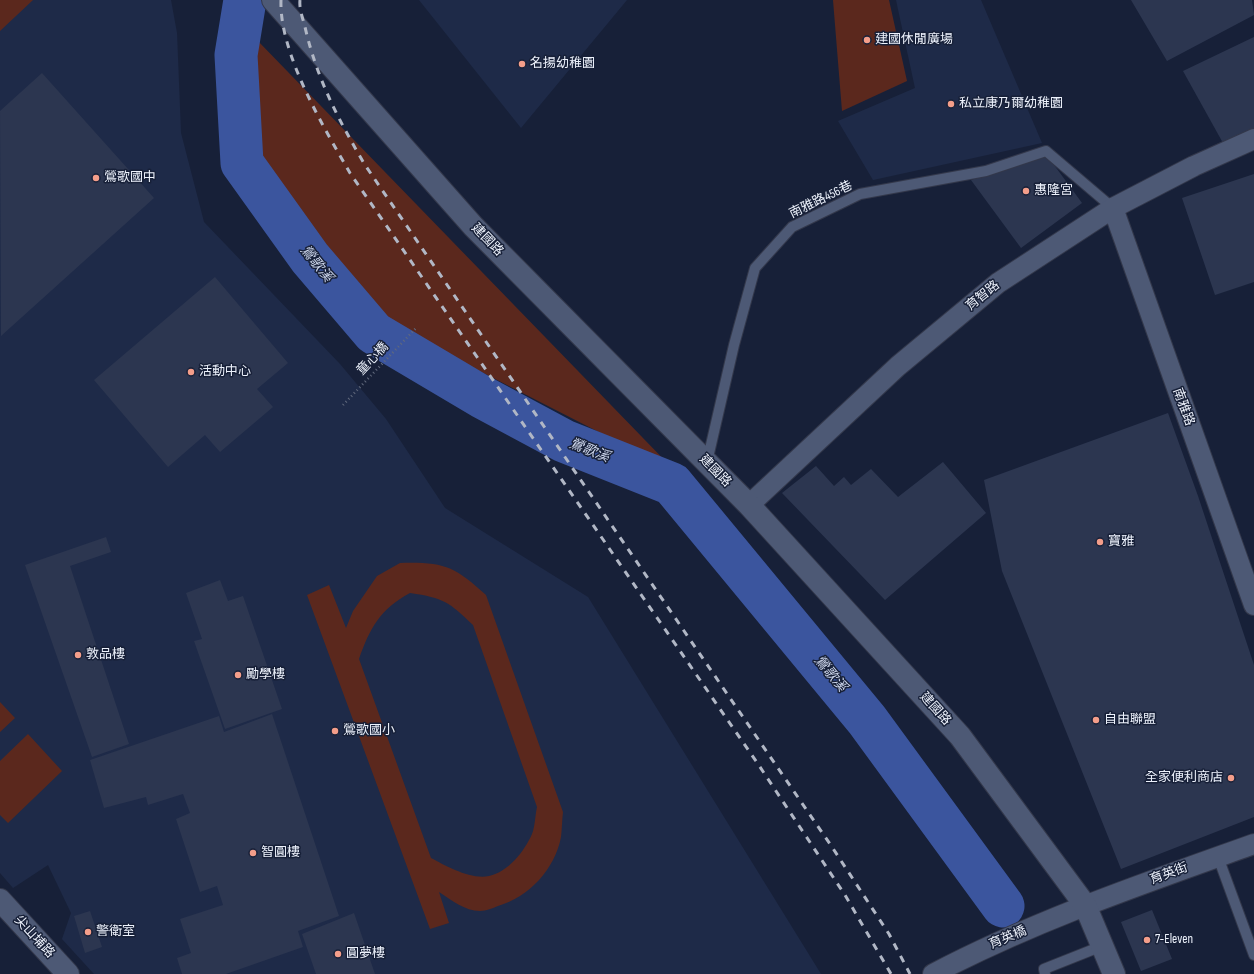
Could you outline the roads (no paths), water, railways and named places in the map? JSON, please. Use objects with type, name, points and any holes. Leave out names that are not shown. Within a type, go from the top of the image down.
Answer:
[{"type":"street","name":"建國路","points":[[280,3],[472,226],[749,505],[960,736],[1085,905],[1114,974]]},
{"type":"street","name":"育智路","points":[[749,505],[898,366],[998,283],[1113,208],[1194,166],[1254,139]]},
{"type":"street","name":"南雅路","points":[[1113,208],[1254,605]]},
{"type":"street","name":"育英街","points":[[1044,923],[1085,905],[1254,844]]},
{"type":"street","name":"尖山埔路","points":[[0,900],[68,974]]},
{"type":"street","name":"育英橋","points":[[934,974],[972,954],[1044,923]]},
{"type":"lane","name":"南雅路456巷","points":[[707,462],[734,345],[755,268],[792,227],[860,194],[986,171],[1046,151],[1113,208]]},
{"type":"lane","points":[[1218,857],[1254,955]]},
{"type":"lane","points":[[1045,974],[1044,969],[1102,946]]},
{"type":"waterway","name":"鶯歌溪","points":[[245,0],[236,55],[242,163],[310,258],[374,333],[482,397],[564,441],[672,484],[867,720],[1003,906]]},
{"type":"railway","points":[[281,0],[282,21],[287,43],[295,66],[316,112],[350,173],[758,764],[845,895],[891,974]]},
{"type":"railway","points":[[300,0],[310,46],[322,81],[337,115],[365,165],[832,847],[889,934],[910,974]]},
{"type":"place","name":"建國休閒廣場","points":[[867,40]]},
{"type":"place","name":"名揚幼稚園","points":[[522,64]]},
{"type":"place","name":"私立康乃爾幼稚園","points":[[951,104]]},
{"type":"place","name":"鶯歌國中","points":[[96,178]]},
{"type":"place","name":"惠隆宮","points":[[1026,191]]},
{"type":"place","name":"活動中心","points":[[191,372]]},
{"type":"place","name":"寶雅","points":[[1100,542]]},
{"type":"place","name":"敦品樓","points":[[78,655]]},
{"type":"place","name":"勵學樓","points":[[238,675]]},
{"type":"place","name":"自由聯盟","points":[[1096,720]]},
{"type":"place","name":"鶯歌國小","points":[[335,731]]},
{"type":"place","name":"全家便利商店","points":[[1231,778]]},
{"type":"place","name":"智圓樓","points":[[253,853]]},
{"type":"place","name":"警衛室","points":[[88,932]]},
{"type":"place","name":"7-Eleven","points":[[1147,940]]},
{"type":"place","name":"圓夢樓","points":[[338,954]]}]
